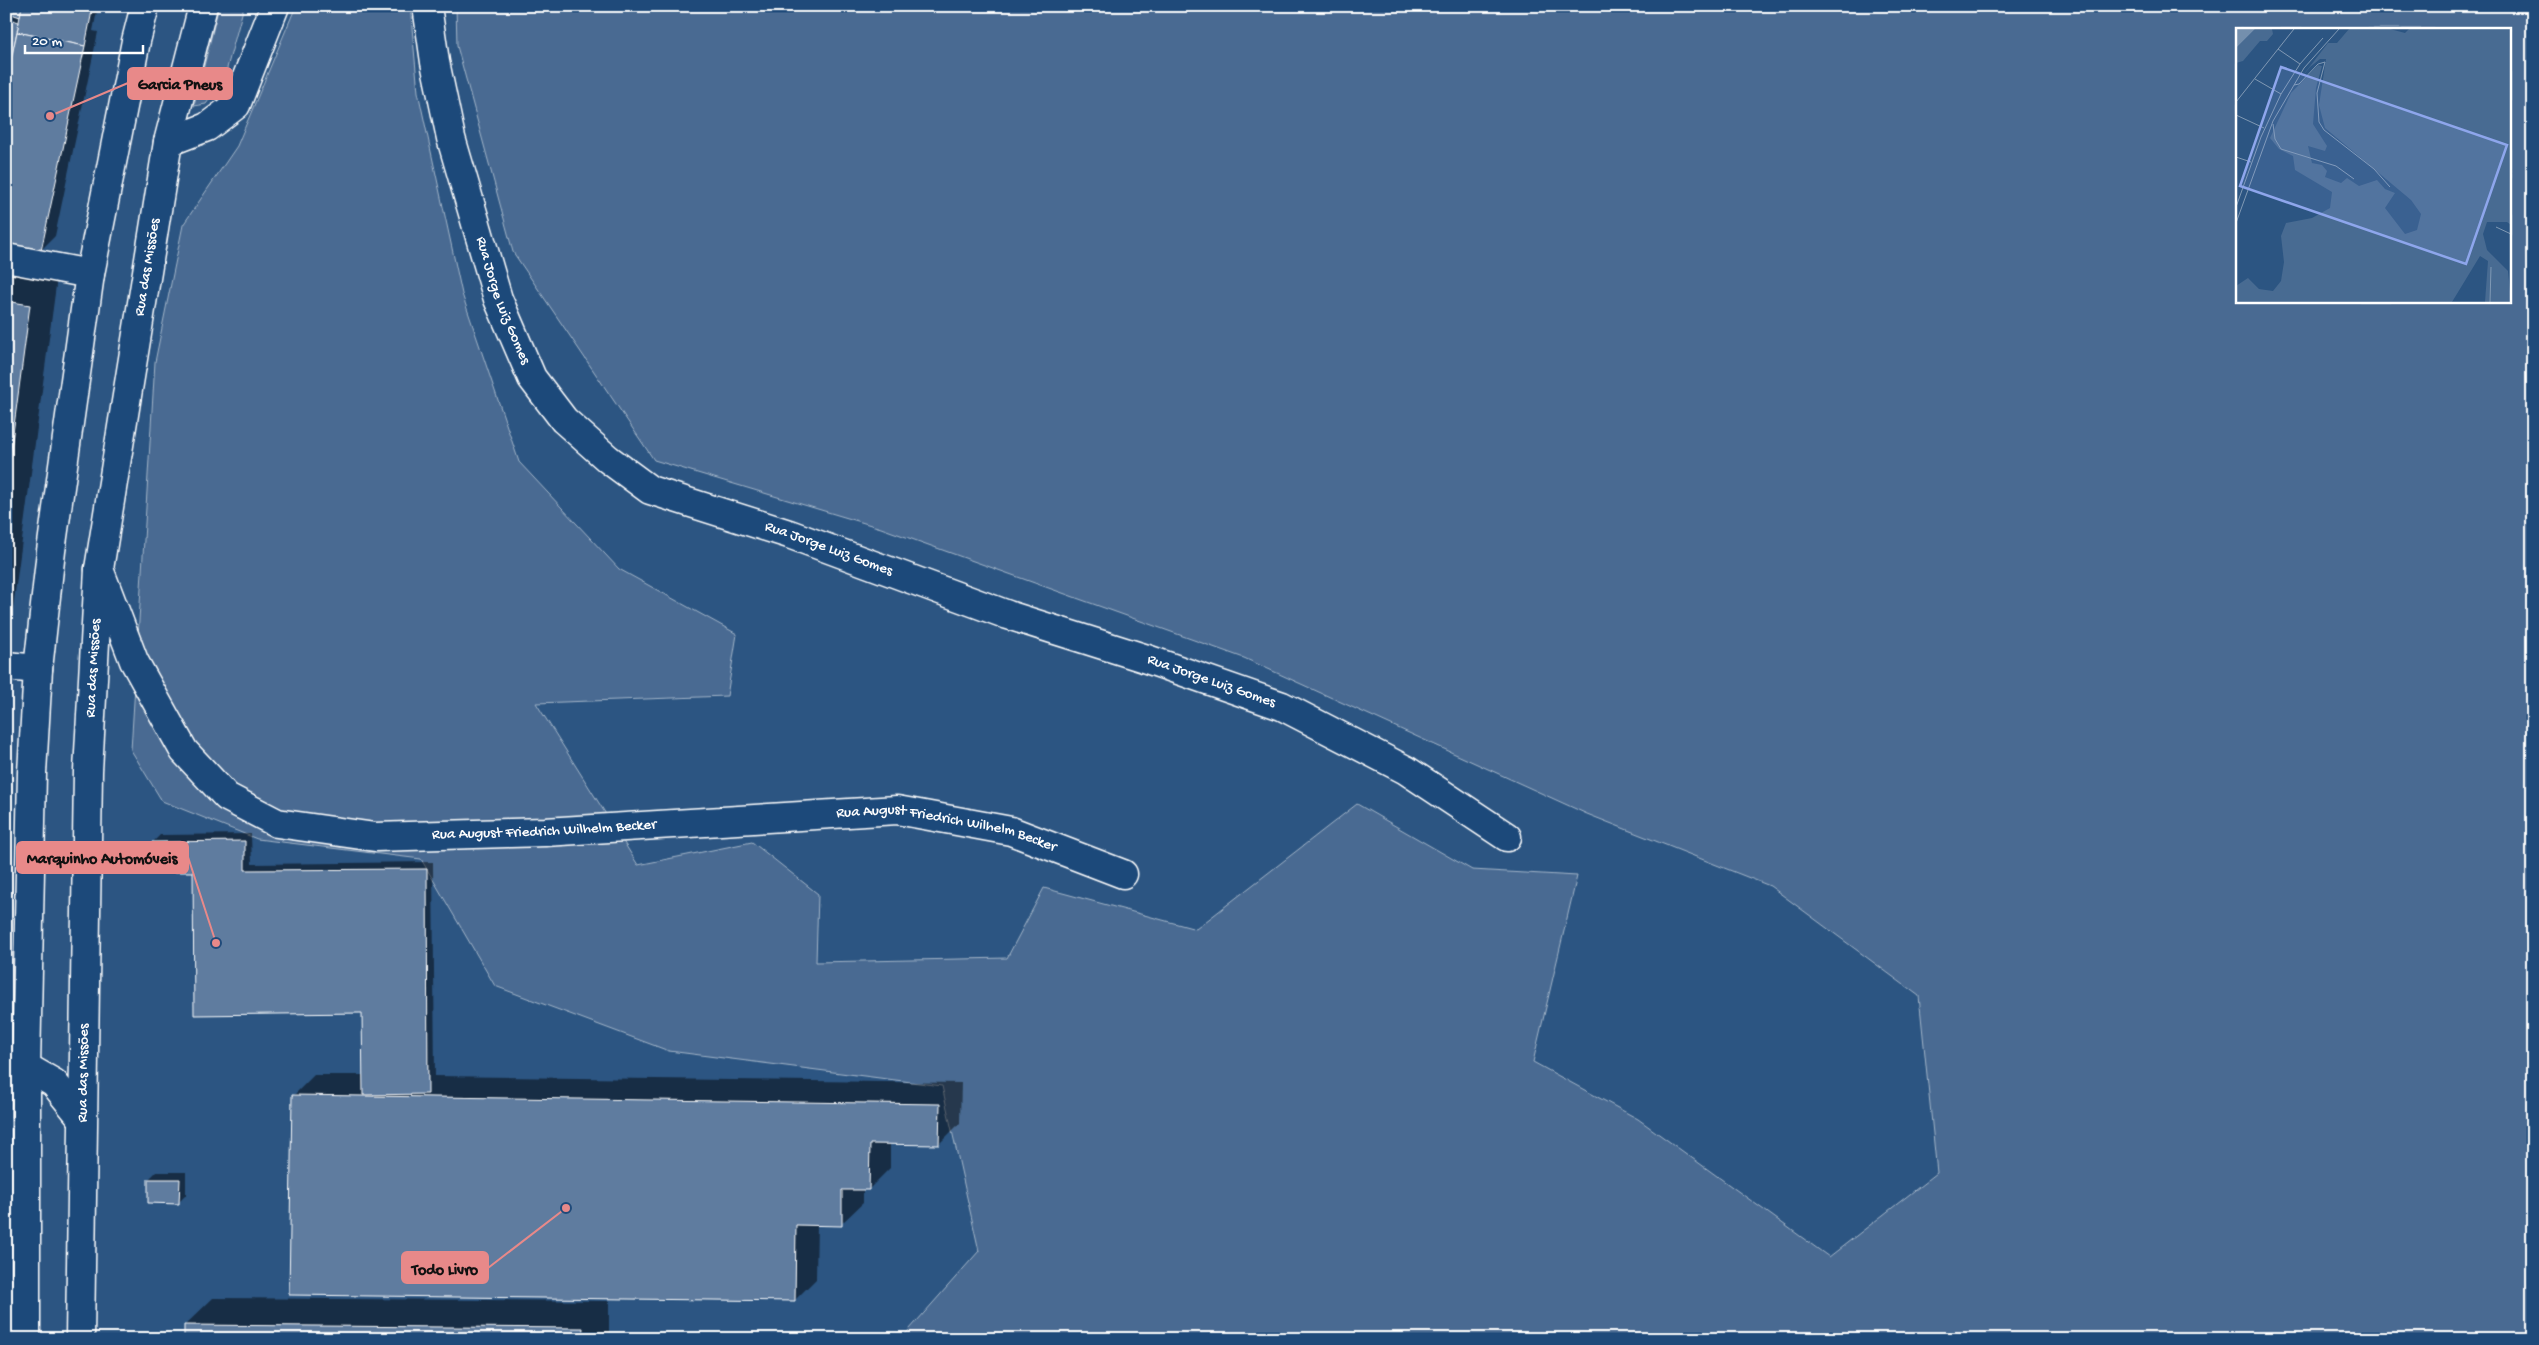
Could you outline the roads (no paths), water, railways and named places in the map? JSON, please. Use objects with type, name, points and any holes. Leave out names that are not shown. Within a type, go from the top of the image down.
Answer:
[{"type":"street","points":[[26,1339],[16,1067],[38,670],[51,551],[90,274],[136,41],[145,6]]},
{"type":"street","name":"Rua das Missões","points":[[80,1339],[88,771],[99,569],[168,142],[203,6]]},
{"type":"street","points":[[168,142],[208,127],[236,105],[274,6]]},
{"type":"street","name":"Rua Jorge Luiz Gomes","points":[[428,6],[435,62],[451,138],[498,299],[532,378],[564,420],[608,459],[650,490],[789,534],[1008,615],[1144,658],[1282,706],[1406,770],[1507,837]]},
{"type":"street","points":[[6,258],[90,274]]},
{"type":"street","name":"Rua August Friedrich Wilhelm Becker","points":[[99,569],[134,661],[184,751],[227,797],[277,823],[375,837],[545,832],[897,810],[1011,831],[1123,874]]},
{"type":"street","points":[[6,666],[38,670]]},
{"type":"street","points":[[16,1067],[54,1083],[82,1118]]},
{"type":"place","name":"Garcia Pneus","points":[[50,116]]},
{"type":"place","name":"Marquinho Automóveis","points":[[216,943]]},
{"type":"place","name":"Todo Livro","points":[[566,1208]]}]
